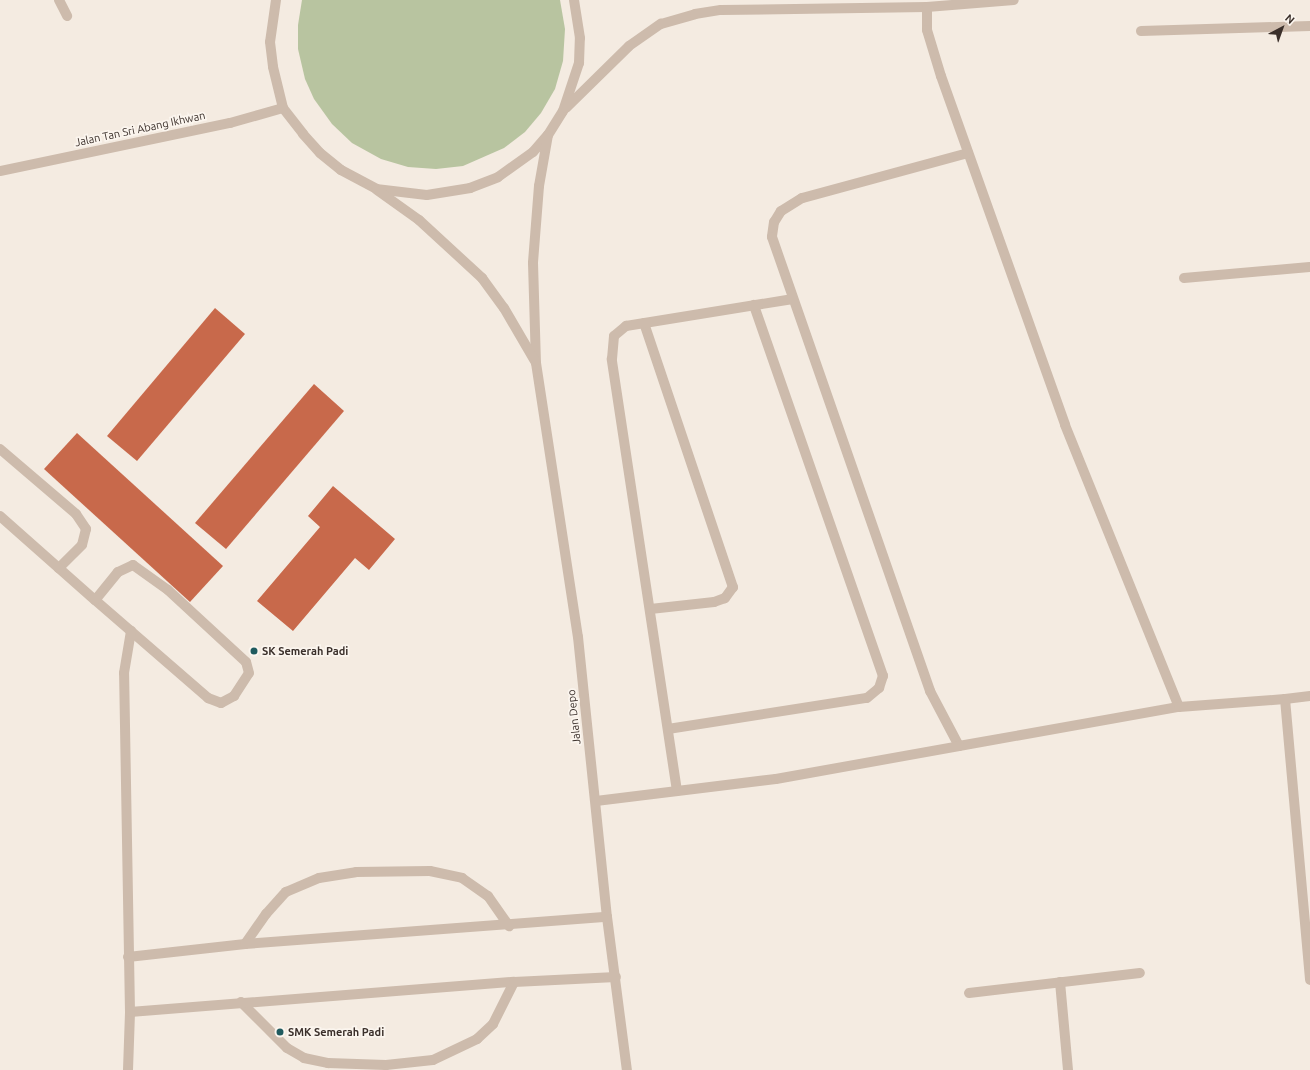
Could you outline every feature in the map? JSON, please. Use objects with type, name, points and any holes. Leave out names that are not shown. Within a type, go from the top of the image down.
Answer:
[{"type":"street","points":[[59,0],[67,16]]},
{"type":"street","points":[[276,0],[270,42],[273,67],[283,108],[320,153],[341,170],[376,189],[420,220],[482,278],[504,308],[536,363]]},
{"type":"street","points":[[376,189],[427,195],[470,188],[498,177],[516,166],[548,135],[563,111],[573,87],[578,63],[580,38],[574,0]]},
{"type":"street","points":[[563,111],[629,46],[662,24],[721,10],[927,7],[1014,0]]},
{"type":"street","points":[[927,7],[927,30],[968,153],[1065,425],[1179,707]]},
{"type":"street","points":[[1141,31],[1310,26]]},
{"type":"street","name":"Jalan Tan Sri Abang Ikhwan","points":[[0,171],[230,123],[283,108]]},
{"type":"street","points":[[536,363],[533,263],[539,186],[548,135]]},
{"type":"street","points":[[959,746],[930,691],[772,238],[774,222],[781,210],[802,198],[968,153]]},
{"type":"street","points":[[1184,278],[1310,267]]},
{"type":"street","points":[[677,791],[612,359],[614,336],[626,326],[793,299]]},
{"type":"street","points":[[668,729],[867,698],[879,688],[883,676],[754,305]]},
{"type":"street","points":[[644,323],[732,587],[725,598],[714,602],[650,609]]},
{"type":"street","name":"Jalan Depo","points":[[536,363],[578,637],[607,917],[627,1070]]},
{"type":"street","points":[[0,449],[76,514],[86,529],[82,544],[60,568]]},
{"type":"street","points":[[0,516],[95,600],[208,698],[220,703],[234,696],[249,673],[246,662],[229,646],[168,590],[132,564],[118,572],[95,600]]},
{"type":"street","points":[[128,1070],[130,1012],[124,673],[131,631]]},
{"type":"street","points":[[596,801],[850,768],[959,746],[1179,707],[1310,696]]},
{"type":"street","points":[[1285,699],[1309,946],[1310,980]]},
{"type":"street","points":[[245,944],[266,914],[286,892],[319,878],[356,872],[430,871],[462,878],[488,896],[509,926]]},
{"type":"street","points":[[128,957],[245,944],[509,926],[607,917]]},
{"type":"street","points":[[969,992],[1140,973]]},
{"type":"street","points":[[130,1012],[241,1002],[514,982],[616,977]]},
{"type":"street","points":[[241,1002],[286,1048],[304,1058],[328,1063],[386,1065],[433,1060],[477,1039],[493,1024],[514,982]]},
{"type":"street","points":[[1060,982],[1068,1070]]},
{"type":"green space","points":[[302,0],[560,0],[565,29],[563,61],[555,89],[541,113],[525,132],[504,148],[463,166],[436,169],[408,167],[381,159],[352,143],[332,124],[314,99],[305,79],[298,49],[298,25]]},
{"type":"building","points":[[215,308],[245,334],[137,461],[107,436]]},
{"type":"building","points":[[314,384],[344,411],[226,549],[195,523]]},
{"type":"building","points":[[77,433],[223,566],[190,602],[44,469]]},
{"type":"building","points":[[333,486],[395,539],[369,570],[355,558],[293,631],[257,601],[320,527],[308,516]]},
{"type":"place","name":"SK Semerah Padi","points":[[254,651]]},
{"type":"place","name":"SMK Semerah Padi","points":[[280,1032]]}]
